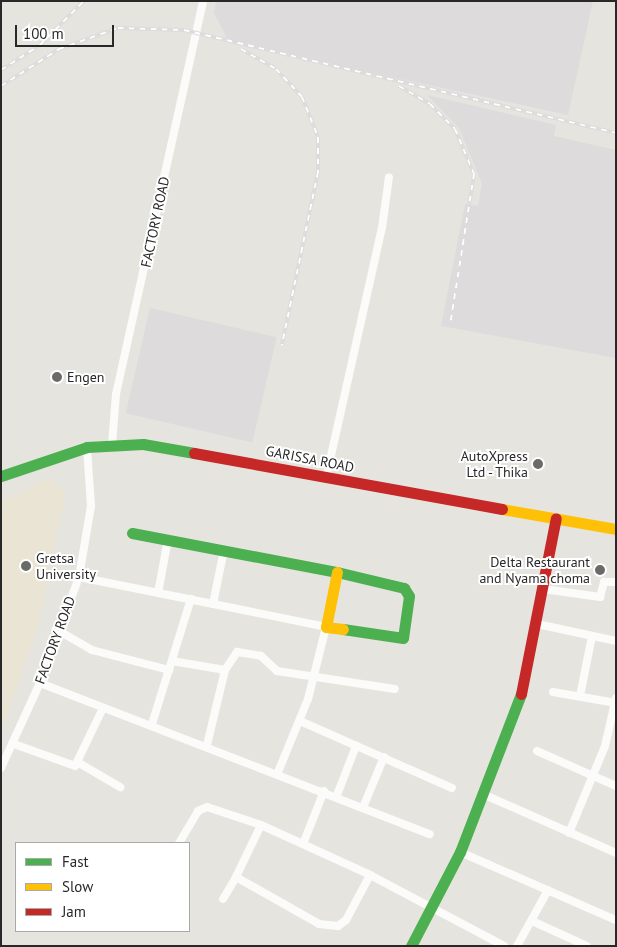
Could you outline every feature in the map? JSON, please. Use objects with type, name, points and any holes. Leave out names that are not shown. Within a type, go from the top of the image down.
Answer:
[{"type":"main road","name":"GARISSA ROAD","points":[[1,476],[87,447],[112,444],[176,448],[326,478],[616,529]]},
{"type":"main road","points":[[411,946],[460,852],[518,711],[537,624],[556,518]]},
{"type":"main road","points":[[132,533],[337,572],[408,591],[406,634],[399,640],[326,627],[337,572]]},
{"type":"street","name":"FACTORY ROAD","points":[[112,444],[116,394],[203,1]]},
{"type":"street","points":[[326,478],[382,228],[389,177]]},
{"type":"street","name":"FACTORY ROAD","points":[[1,768],[14,744],[40,683],[79,577],[91,506],[87,447]]},
{"type":"street","points":[[158,593],[168,540]]},
{"type":"street","points":[[213,604],[224,550]]},
{"type":"street","points":[[79,577],[326,627],[315,676],[300,721],[278,772]]},
{"type":"street","points":[[543,589],[600,597],[604,582],[616,582]]},
{"type":"street","points":[[152,724],[191,599]]},
{"type":"street","points":[[537,624],[616,641]]},
{"type":"street","points":[[58,631],[92,650],[169,670]]},
{"type":"street","points":[[580,696],[592,636]]},
{"type":"street","points":[[207,745],[225,670],[234,655],[242,652],[266,658],[276,671],[395,689]]},
{"type":"street","points":[[172,661],[225,670]]},
{"type":"street","points":[[40,683],[364,805],[430,834]]},
{"type":"street","points":[[553,692],[615,701],[605,746],[569,832]]},
{"type":"street","points":[[14,744],[69,767],[79,763],[103,708]]},
{"type":"street","points":[[300,721],[452,788]]},
{"type":"street","points":[[337,795],[356,746]]},
{"type":"street","points":[[537,751],[616,786]]},
{"type":"street","points":[[364,805],[384,757]]},
{"type":"street","points":[[79,763],[120,787]]},
{"type":"street","points":[[303,844],[324,791]]},
{"type":"street","points":[[485,795],[616,853]]},
{"type":"street","points":[[180,842],[201,808],[261,825],[370,874],[504,946]]},
{"type":"street","points":[[223,899],[236,877],[261,825]]},
{"type":"street","points":[[460,852],[616,920]]},
{"type":"street","points":[[236,877],[330,927],[346,920],[370,874]]},
{"type":"street","points":[[516,946],[548,890]]},
{"type":"street","points":[[532,921],[587,946]]},
{"type":"shaded area","points":[[216,1],[593,1],[568,115],[229,42],[214,13]]},
{"type":"shaded area","points":[[427,95],[556,125],[554,136],[616,150],[616,358],[441,326],[465,204],[478,206],[482,184],[459,128]]},
{"type":"shaded area","points":[[150,308],[277,337],[252,442],[126,413]]},
{"type":"shaded area","name":"Gretsa University","points":[[49,478],[66,491],[37,629],[1,733],[1,502]]},
{"type":"railway","points":[[1,70],[40,45],[84,1]]},
{"type":"railway","points":[[1,86],[59,49],[118,28],[184,30],[616,133]]},
{"type":"railway","points":[[241,49],[276,69],[302,97],[318,137],[318,172],[282,345]]},
{"type":"railway","points":[[399,86],[430,104],[455,129],[474,174],[451,320]]},
{"type":"traffic: fast","points":[[1,476],[87,447],[143,444],[194,453]]},
{"type":"traffic: fast","points":[[132,533],[337,572],[404,588],[409,596],[403,638],[343,629]]},
{"type":"traffic: fast","points":[[411,946],[460,852],[521,694]]},
{"type":"traffic: slow","points":[[502,509],[616,529]]},
{"type":"traffic: slow","points":[[337,572],[326,627],[343,629]]},
{"type":"traffic: jam","points":[[194,453],[502,509]]},
{"type":"traffic: jam","points":[[521,694],[556,518]]},
{"type":"place","name":"Engen","points":[[57,377]]},
{"type":"place","name":"AutoXpress Ltd - Thika","points":[[538,464]]},
{"type":"place","name":"Gretsa University","points":[[26,566]]},
{"type":"place","name":"Delta Restaurant and Nyama choma","points":[[600,570]]}]
